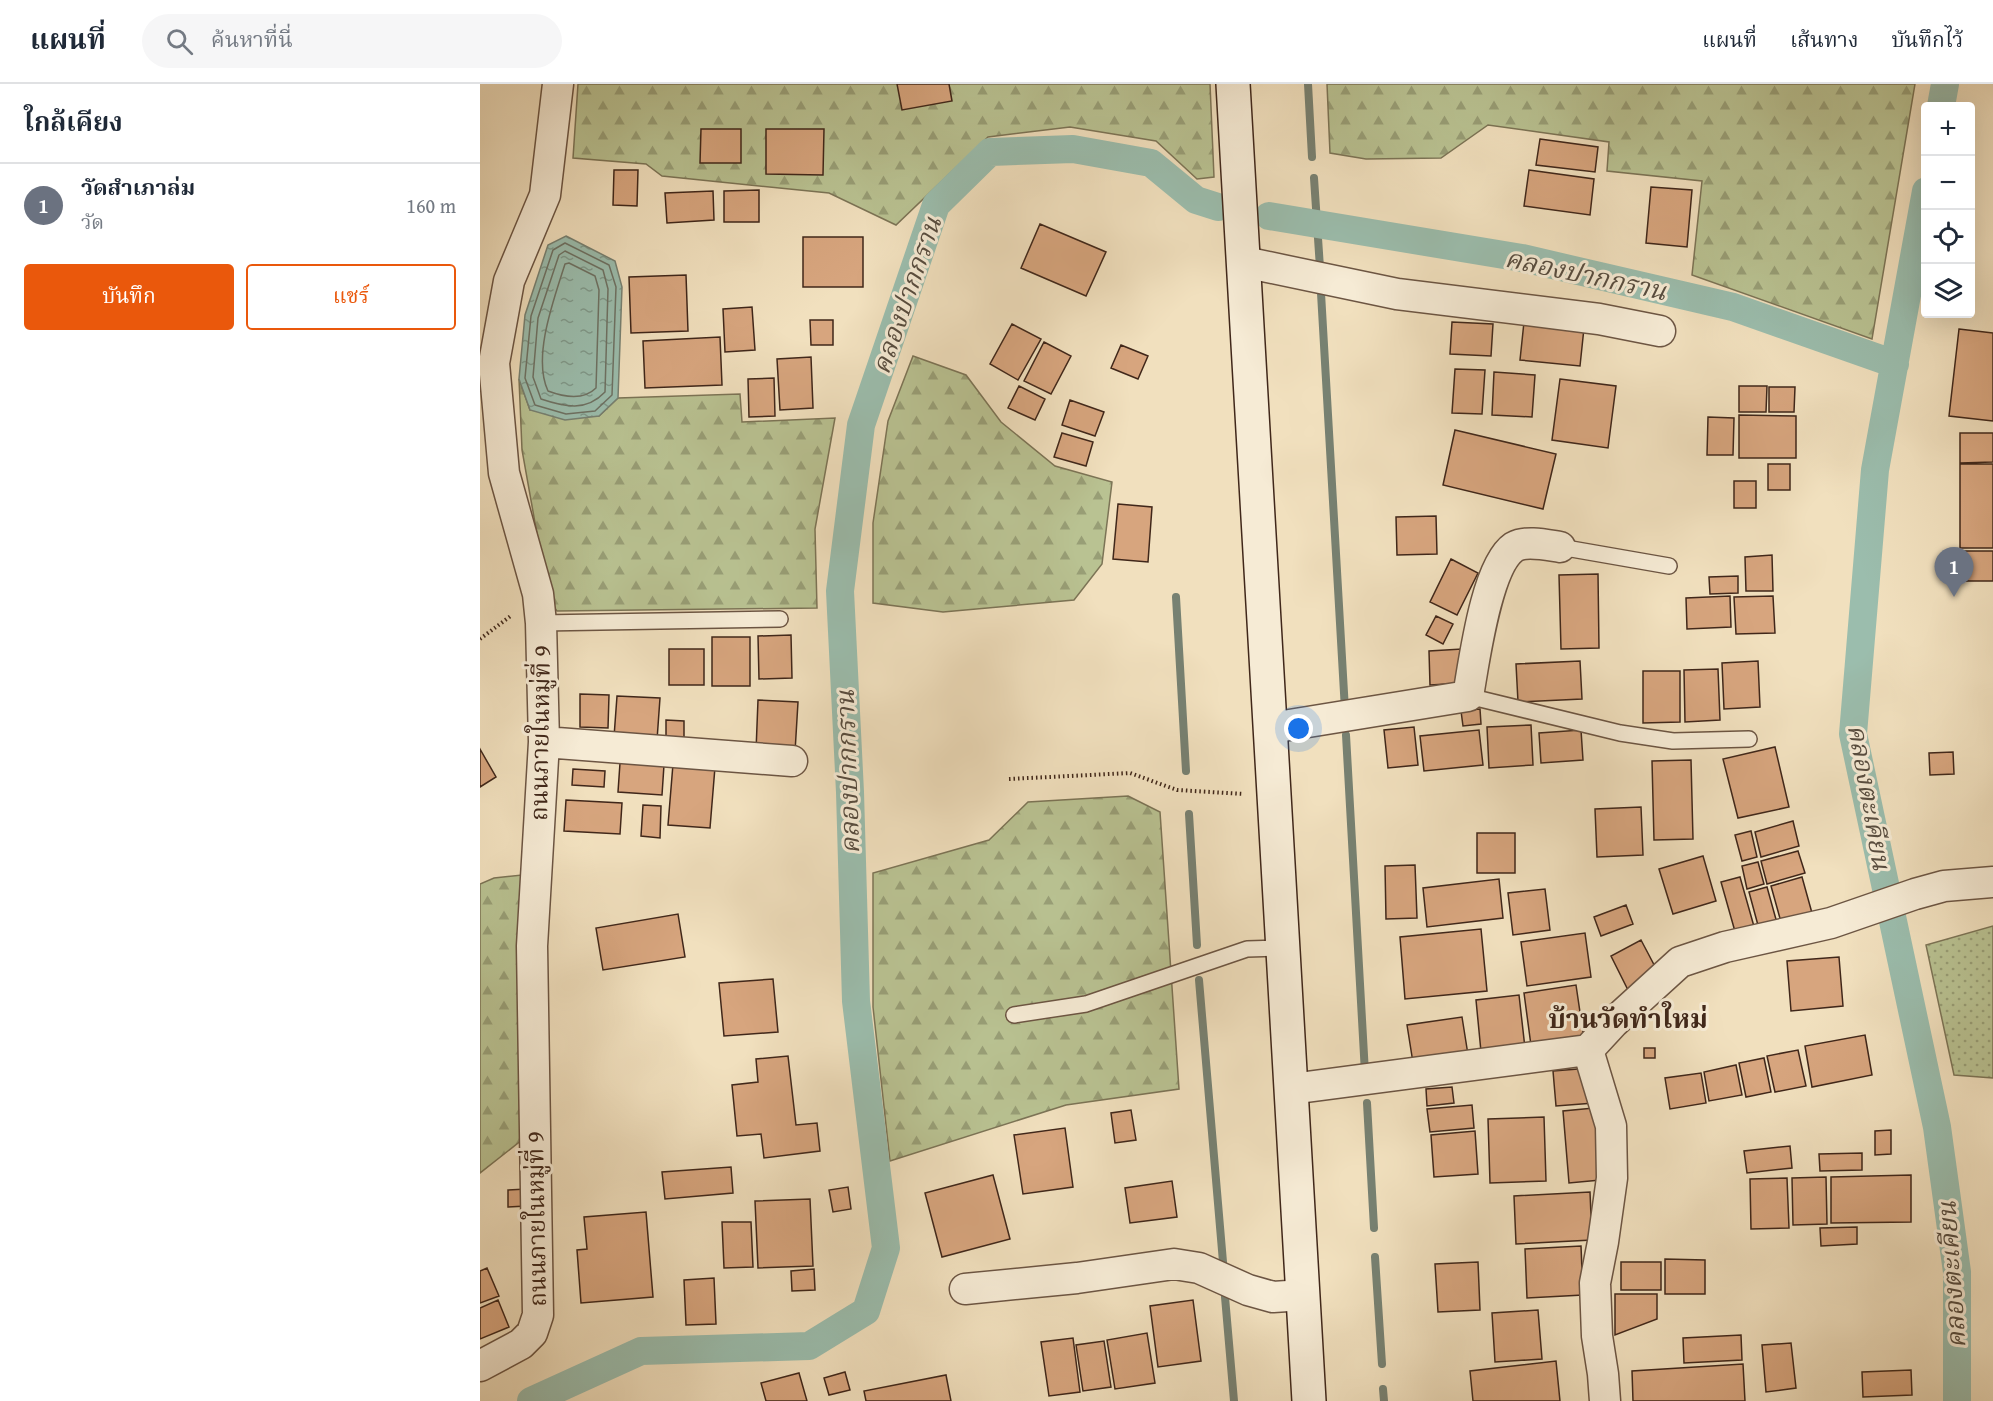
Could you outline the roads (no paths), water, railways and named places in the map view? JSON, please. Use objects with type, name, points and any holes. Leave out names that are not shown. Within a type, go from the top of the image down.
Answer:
[{"type":"main road","points":[[1233,84],[1309,1401]]},
{"type":"street","name":"ถนนภายในหมู่ที่ 9","points":[[480,1366],[521,1344],[532,1334],[538,1315],[532,946],[544,742],[541,623],[538,594],[504,473],[494,363],[509,280],[545,195],[558,84]]},
{"type":"street","points":[[1244,262],[1397,294],[1599,319],[1660,331]]},
{"type":"street","points":[[1271,728],[1468,696],[1478,638],[1490,590],[1503,558],[1515,547],[1527,544],[1560,547]]},
{"type":"street","points":[[544,742],[792,761]]},
{"type":"street","points":[[1291,1089],[1588,1050],[1613,1023],[1680,962],[1725,947],[1831,923],[1944,886],[1993,882]]},
{"type":"street","points":[[1588,1050],[1611,1126],[1612,1178],[1604,1242],[1595,1283],[1597,1336],[1604,1374],[1605,1401]]},
{"type":"street","points":[[964,1288],[1077,1278],[1174,1264],[1199,1268],[1248,1290],[1273,1297],[1304,1295]]},
{"type":"lane","points":[[1560,547],[1669,566]]},
{"type":"lane","points":[[541,623],[780,619]]},
{"type":"lane","points":[[1468,696],[1620,733],[1673,741],[1749,739]]},
{"type":"lane","points":[[1014,1015],[1086,1004],[1247,949],[1283,948]]},
{"type":"water","points":[[566,236],[615,261],[622,287],[618,398],[599,416],[565,420],[530,410],[519,379],[525,315],[548,245]]},
{"type":"waterway","points":[[1308,84],[1312,157]]},
{"type":"waterway","name":"คลองตะเคียน","points":[[1942,102],[1945,84]]},
{"type":"waterway","name":"คลองปากกราน","points":[[531,1401],[641,1351],[809,1346],[866,1311],[886,1248],[856,1001],[850,792],[840,591],[861,425],[936,205],[990,152],[1073,149],[1151,163],[1196,200],[1218,207]]},
{"type":"waterway","name":"คลองปากกราน","points":[[1314,178],[1320,268]]},
{"type":"waterway","name":"คลองตะเคียน","points":[[1923,210],[1875,470],[1853,734],[1937,1127],[1957,1272],[1957,1401]]},
{"type":"waterway","name":"คลองปากกราน","points":[[1269,216],[1522,258],[1733,307],[1895,364]]},
{"type":"waterway","points":[[1321,293],[1345,710]]},
{"type":"waterway","points":[[1176,597],[1186,771]]},
{"type":"waterway","points":[[1346,735],[1365,1073]]},
{"type":"waterway","points":[[1189,814],[1197,945]]},
{"type":"waterway","points":[[1199,980],[1223,1262]]},
{"type":"waterway","points":[[1367,1103],[1374,1228]]},
{"type":"waterway","points":[[1375,1257],[1382,1364]]},
{"type":"waterway","points":[[1225,1297],[1234,1401]]},
{"type":"waterway","points":[[1383,1389],[1384,1401]]},
{"type":"place","name":"วัดสำเภาล่ม","points":[[1954,597]]},
{"type":"district","name":"บ้านวัดทำใหม่","points":[[1628,1018]]}]
